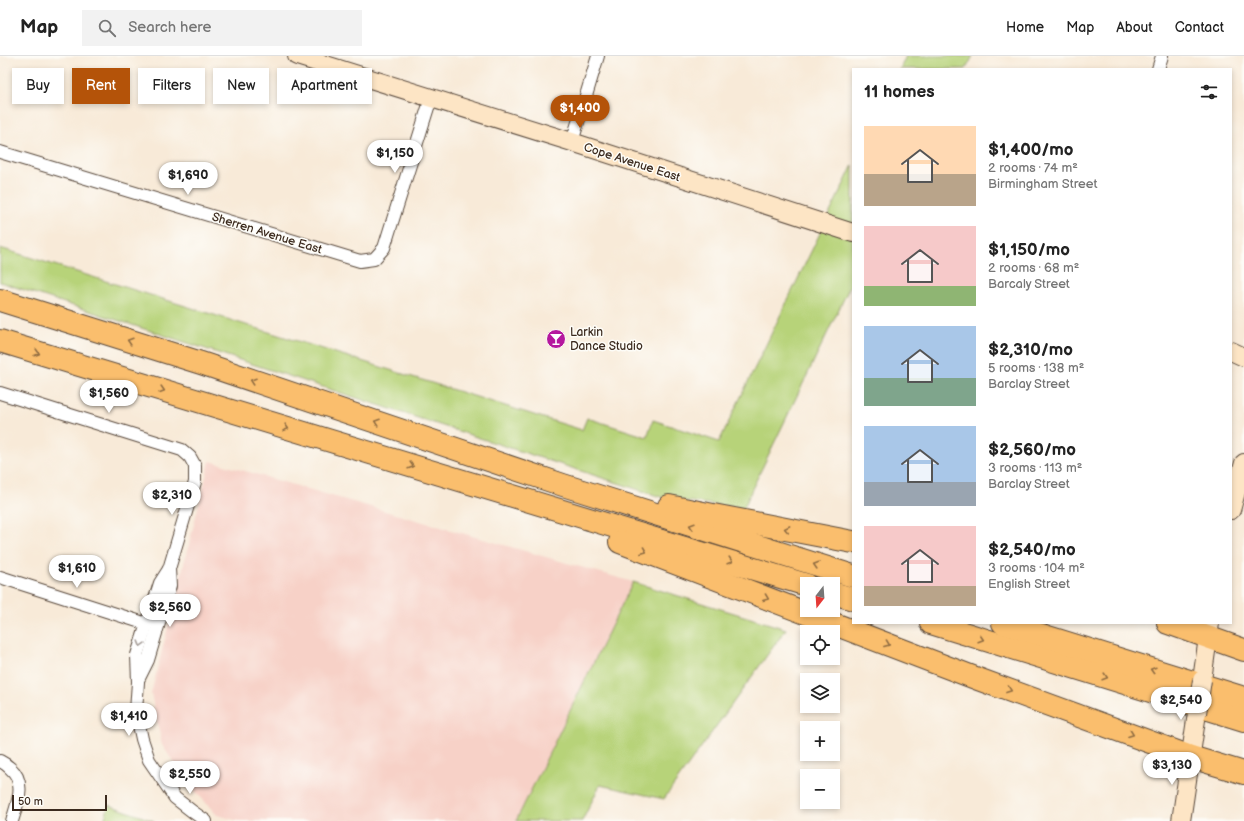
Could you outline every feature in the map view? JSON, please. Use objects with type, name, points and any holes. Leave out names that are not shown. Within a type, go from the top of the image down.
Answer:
[{"type":"highway","points":[[0,300],[201,363],[653,514],[852,576]]},
{"type":"highway","points":[[0,341],[800,583]]},
{"type":"highway","points":[[453,448],[657,503],[852,542]]},
{"type":"highway","points":[[518,498],[594,532],[978,679],[1191,757],[1244,773]]},
{"type":"highway","points":[[840,595],[852,599]]},
{"type":"highway","points":[[933,624],[1244,720]]},
{"type":"highway","points":[[1006,624],[1244,698]]},
{"type":"highway","points":[[1170,624],[1207,639],[1244,650]]},
{"type":"street","name":"Cope Avenue East","points":[[297,56],[572,142],[852,233]]},
{"type":"street","points":[[572,142],[598,56]]},
{"type":"street","points":[[1158,68],[1162,56]]},
{"type":"street","name":"Sherren Avenue East","points":[[0,152],[360,261],[374,259],[384,248],[431,98]]},
{"type":"street","points":[[1232,351],[1244,356]]},
{"type":"street","points":[[0,393],[182,450],[190,457],[195,466],[195,482],[169,568],[160,583],[138,655],[136,710],[142,739],[149,760],[175,798],[206,821]]},
{"type":"street","points":[[1232,506],[1244,463]]},
{"type":"street","points":[[138,682],[148,660],[170,586],[169,568]]},
{"type":"street","points":[[0,577],[147,624]]},
{"type":"street","points":[[1181,821],[1207,639]]},
{"type":"street","points":[[0,761],[12,769],[17,776],[20,787],[12,821]]},
{"type":"shaded area","points":[[210,461],[633,582],[516,821],[239,821],[217,815],[187,782],[162,745],[151,694]]},
{"type":"green space","points":[[906,56],[973,56],[967,68],[900,68]]},
{"type":"green space","points":[[852,167],[852,282],[744,508],[667,499],[0,282],[0,248],[582,430],[587,418],[647,437],[653,420],[719,442]]},
{"type":"green space","points":[[633,582],[786,629],[664,799],[600,785],[582,821],[516,821]]},
{"type":"green space","points":[[109,805],[154,821],[104,821]]},
{"type":"place","name":"Larkin Dance Studio","points":[[556,339]]}]
